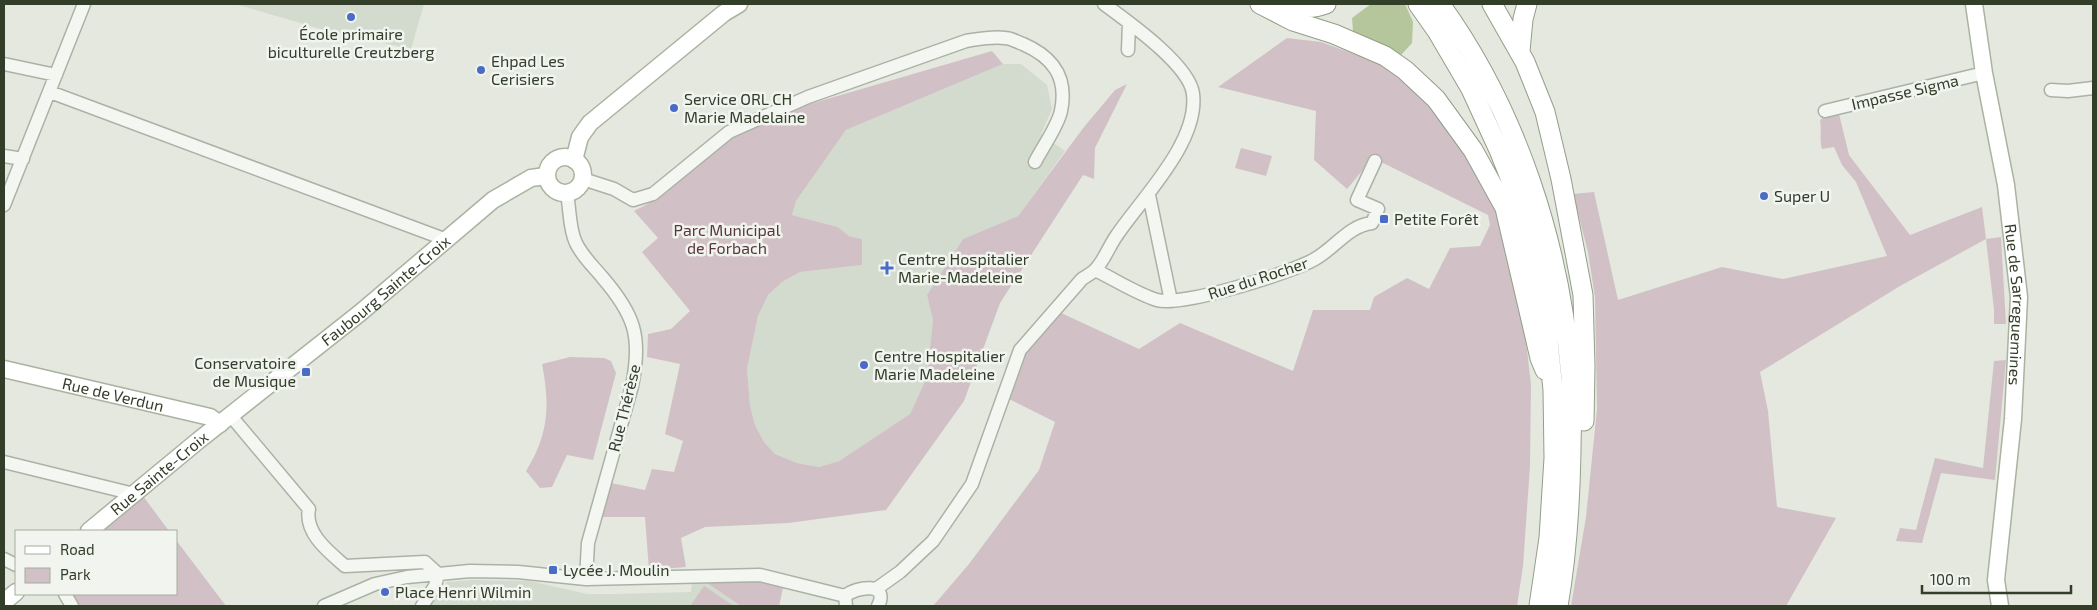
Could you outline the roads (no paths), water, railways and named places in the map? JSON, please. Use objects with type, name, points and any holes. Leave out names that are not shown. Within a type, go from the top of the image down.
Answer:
[{"type":"highway","points":[[1260,4],[1293,21],[1334,34],[1386,56],[1405,70],[1436,99],[1473,150],[1504,208],[1516,250],[1540,358],[1553,390]]},
{"type":"highway","points":[[1289,4],[1314,9],[1326,4]]},
{"type":"highway","points":[[1418,4],[1437,31],[1471,89],[1519,200],[1544,302],[1553,390],[1554,458],[1549,538],[1539,606]]},
{"type":"highway","points":[[1440,4],[1453,22],[1487,80],[1517,142],[1536,194],[1561,299],[1572,378],[1569,525],[1558,606]]},
{"type":"highway","points":[[1492,4],[1520,52],[1545,112],[1561,179],[1583,294],[1585,367],[1582,478],[1569,525]]},
{"type":"highway","points":[[1520,52],[1523,19],[1528,4]]},
{"type":"main road","points":[[574,160],[580,138],[590,123],[721,8],[739,4]]},
{"type":"main road","name":"Rue de Sarreguemines","points":[[1974,4],[1984,73],[2006,185],[2019,297],[2013,420],[1996,580],[2000,606]]},
{"type":"main road","points":[[564,157],[574,160],[582,170],[583,179],[578,188],[567,194],[552,190],[546,176],[548,167],[555,160],[564,157]]},
{"type":"main road","name":"Faubourg Sainte-Croix","points":[[225,420],[360,313],[493,200],[531,178],[546,176]]},
{"type":"main road","name":"Rue de Verdun","points":[[4,369],[225,420]]},
{"type":"main road","name":"Rue Sainte-Croix","points":[[90,530],[225,420]]},
{"type":"main road","points":[[4,602],[15,593]]},
{"type":"street","points":[[4,205],[84,4]]},
{"type":"street","points":[[324,606],[375,584],[438,574],[489,570],[586,579],[760,575],[845,601],[851,591],[860,588],[876,589],[900,572],[933,541],[972,484],[1020,350],[1082,279],[1095,270],[1117,234],[1163,175],[1191,123],[1193,93],[1182,71],[1146,35],[1104,4]]},
{"type":"street","points":[[1129,23],[1128,50],[1146,35]]},
{"type":"street","points":[[583,179],[614,189],[633,200],[653,194],[729,132],[808,98],[966,41],[988,37],[1006,38],[1046,56],[1060,79],[1063,97],[1060,113],[1034,162]]},
{"type":"street","points":[[4,64],[56,75]]},
{"type":"street","name":"Impasse Sigma","points":[[1825,111],[1984,73]]},
{"type":"street","points":[[2051,90],[2068,91],[2093,88]]},
{"type":"street","points":[[50,92],[447,240]]},
{"type":"street","points":[[4,156],[23,158]]},
{"type":"street","name":"Rue du Rocher","points":[[1095,270],[1158,300],[1171,301],[1205,296],[1303,266],[1324,254],[1359,225],[1372,223],[1378,209],[1357,200],[1375,161]]},
{"type":"street","name":"Rue Thérèse","points":[[567,194],[575,241],[581,252],[614,291],[630,316],[636,336],[636,368],[588,543],[586,579]]},
{"type":"street","points":[[1149,195],[1171,301]]},
{"type":"street","points":[[225,420],[309,509],[307,518],[309,526],[327,550],[345,566],[425,562],[438,574]]},
{"type":"street","points":[[4,462],[134,494]]},
{"type":"street","points":[[422,606],[435,586],[438,574]]},
{"type":"street","points":[[876,589],[879,593],[880,601],[878,606]]},
{"type":"street","points":[[66,595],[72,606]]},
{"type":"place","name":"École primaire biculturelle Creutzberg","points":[[351,17]]},
{"type":"place","name":"Ehpad Les Cerisiers","points":[[481,70]]},
{"type":"place","name":"Service ORL CH Marie Madelaine","points":[[674,108]]},
{"type":"place","name":"Super U","points":[[1764,196]]},
{"type":"place","name":"Petite Forêt","points":[[1384,219]]},
{"type":"place","name":"Centre Hospitalier Marie-Madeleine","points":[[887,268]]},
{"type":"place","name":"Centre Hospitalier Marie Madeleine","points":[[864,365]]},
{"type":"place","name":"Conservatoire de Musique","points":[[306,372]]},
{"type":"place","name":"Lycée J. Moulin","points":[[553,570]]},
{"type":"place","name":"Place Henri Wilmin","points":[[385,592]]},
{"type":"park label","name":"Parc Municipal de Forbach","points":[[727,239]]}]
